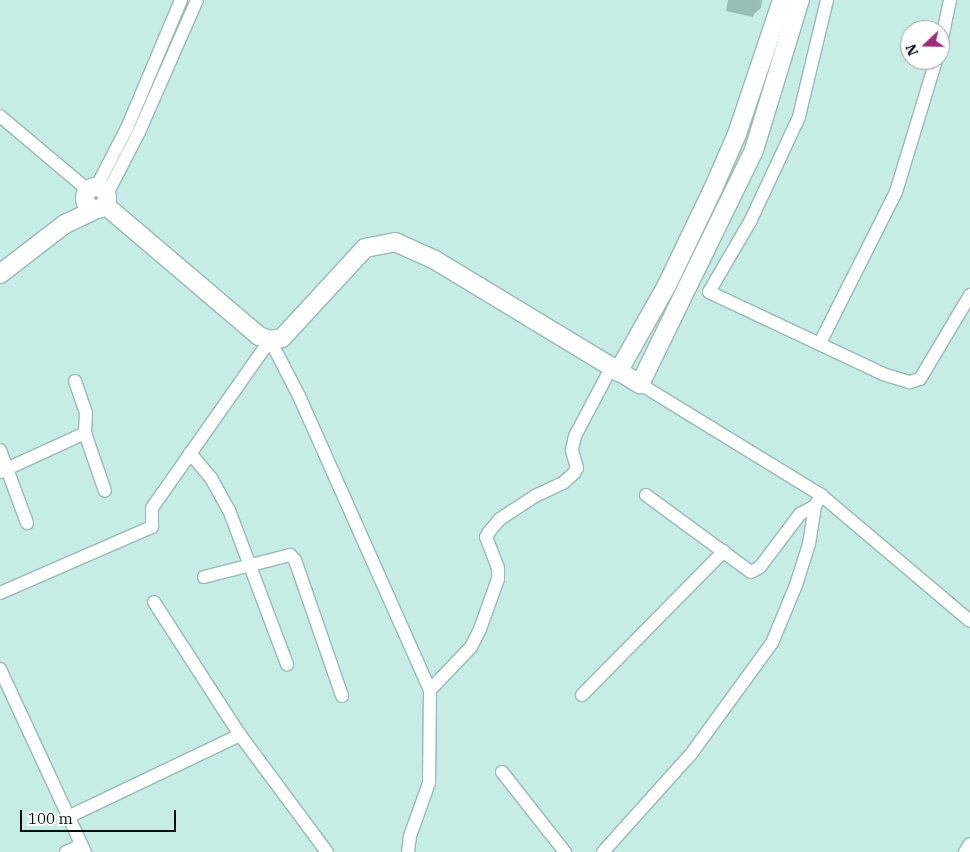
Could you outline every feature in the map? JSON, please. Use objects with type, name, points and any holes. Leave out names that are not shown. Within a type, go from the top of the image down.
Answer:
[{"type":"street","points":[[97,197],[181,0]]},
{"type":"street","points":[[0,274],[66,224],[97,197],[139,132],[197,0]]},
{"type":"street","points":[[430,690],[471,647],[480,629],[498,579],[498,568],[486,537],[489,532],[500,519],[535,496],[563,484],[577,468],[572,450],[575,436],[668,285],[737,134],[782,0]]},
{"type":"street","points":[[640,384],[754,150],[800,0]]},
{"type":"street","points":[[827,0],[799,117],[751,220],[709,292],[883,374],[910,382],[920,379],[969,300]]},
{"type":"street","points":[[946,20],[950,0]]},
{"type":"street","points":[[820,343],[896,192],[933,70]]},
{"type":"street","points":[[0,116],[259,336],[270,340],[282,338],[365,248],[395,242],[435,260],[640,384],[818,501],[970,621]]},
{"type":"street","points":[[0,593],[148,531],[152,527],[152,508],[270,340]]},
{"type":"street","points":[[270,340],[299,396],[430,690],[429,783],[410,836],[408,852]]},
{"type":"street","points":[[75,381],[86,413],[85,434],[105,491]]},
{"type":"street","points":[[4,471],[85,434]]},
{"type":"street","points":[[0,450],[4,471],[27,523]]},
{"type":"street","points":[[190,453],[221,494],[250,564],[287,664]]},
{"type":"street","points":[[646,495],[751,572],[760,567],[800,514],[818,501]]},
{"type":"street","points":[[602,852],[691,754],[772,643],[786,614],[810,544],[818,501]]},
{"type":"street","points":[[582,695],[724,551]]},
{"type":"street","points":[[204,576],[282,554],[295,560],[342,696]]},
{"type":"street","points":[[154,602],[240,734],[327,852]]},
{"type":"street","points":[[0,669],[83,848],[66,852]]},
{"type":"street","points":[[68,817],[240,734]]},
{"type":"street","points":[[502,772],[565,852]]},
{"type":"street","points":[[965,852],[970,844]]},
{"type":"building","points":[[728,0],[757,0],[753,17],[726,11]]}]
